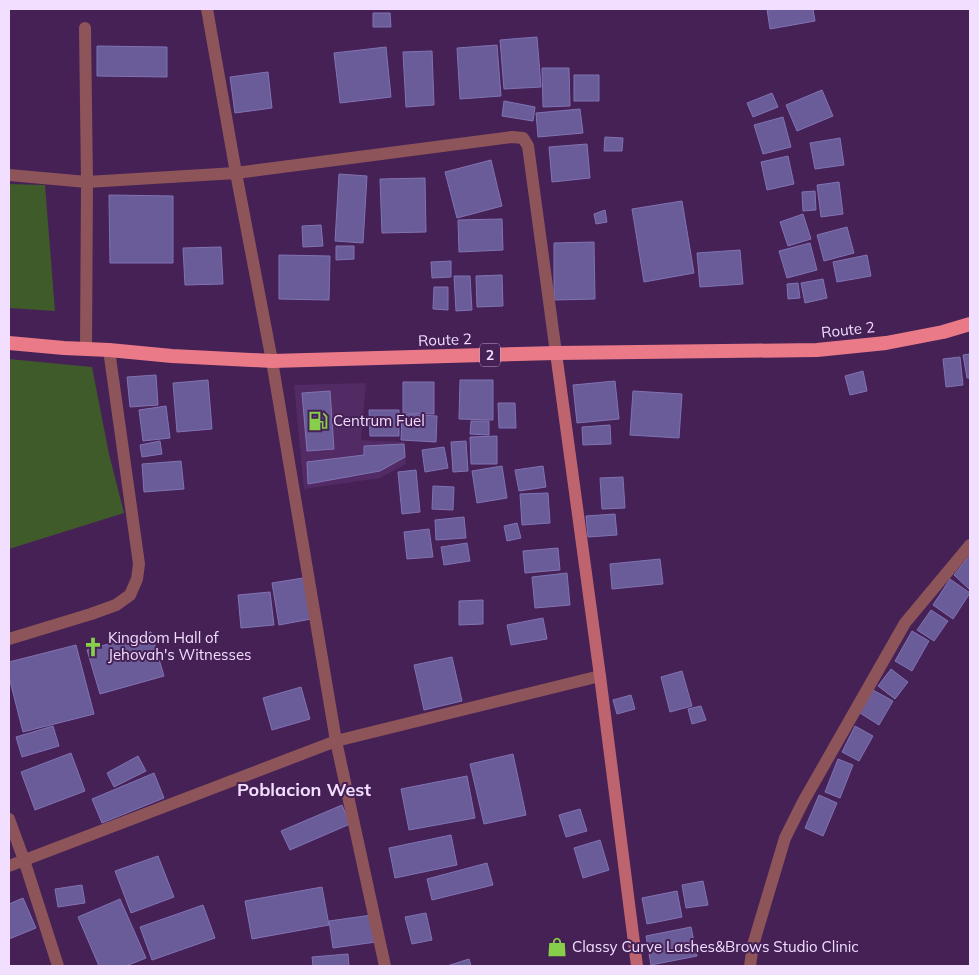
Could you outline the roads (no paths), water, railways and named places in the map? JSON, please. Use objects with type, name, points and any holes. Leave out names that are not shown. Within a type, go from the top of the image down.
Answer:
[{"type":"highway","name":"Route 2","points":[[9,343],[172,356],[272,361],[556,353],[817,350],[886,343],[944,332],[970,324]]},
{"type":"main road","points":[[556,353],[637,966]]},
{"type":"street","points":[[207,9],[272,361],[336,740],[385,966]]},
{"type":"street","points":[[85,28],[87,182],[86,349]]},
{"type":"street","points":[[9,175],[87,182],[236,173],[503,138],[523,138],[528,146],[556,353]]},
{"type":"street","points":[[9,639],[116,605],[130,595],[137,579],[139,564],[109,350]]},
{"type":"street","points":[[750,966],[753,945],[785,838],[803,802],[906,623],[970,545]]},
{"type":"street","points":[[9,866],[336,740],[600,676]]},
{"type":"street","points":[[9,819],[58,966]]},
{"type":"place","name":"Centrum Fuel","points":[[318,421]]},
{"type":"place","name":"Kingdom Hall of Jehovah's Witnesses","points":[[93,647]]},
{"type":"place","name":"Classy Curve Lashes&Brows Studio Clinic","points":[[557,947]]},
{"type":"district","name":"Poblacion West","points":[[304,790]]}]
